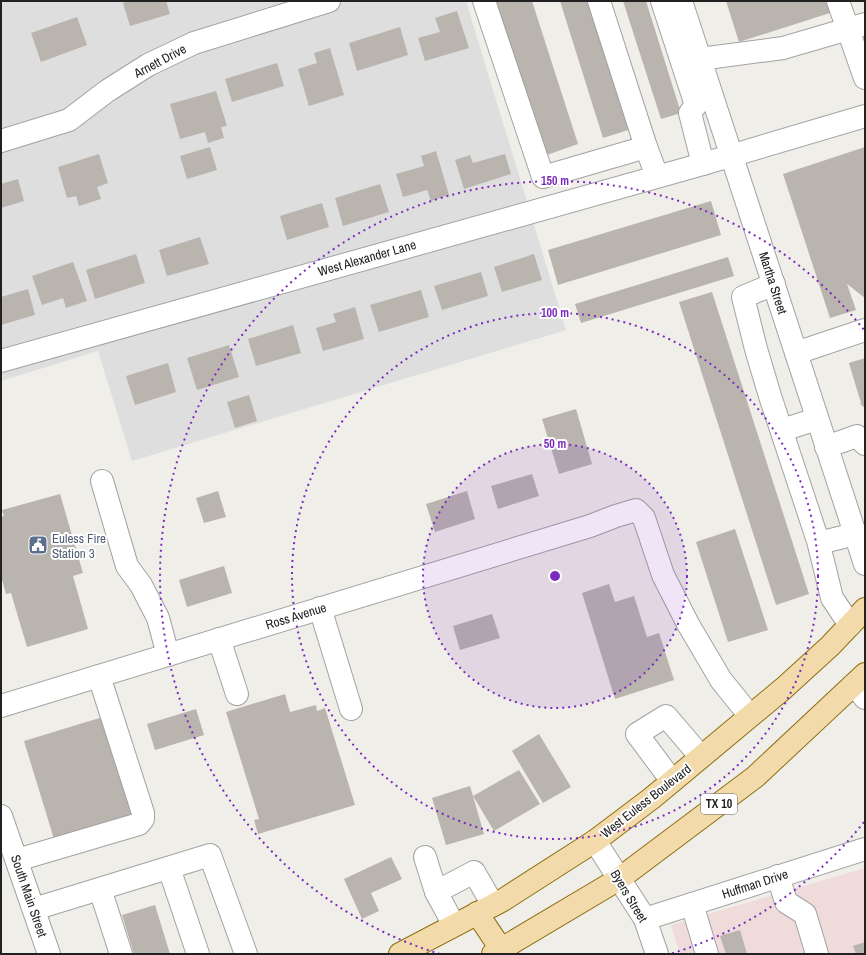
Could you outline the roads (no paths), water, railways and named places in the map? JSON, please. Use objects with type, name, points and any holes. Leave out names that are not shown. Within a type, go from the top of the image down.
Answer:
[{"type":"main road","name":"West Euless Boulevard","points":[[400,954],[485,909],[595,841],[672,781],[784,688],[830,646],[865,609]]},
{"type":"main road","name":"TX 10","points":[[497,952],[619,879],[755,776],[861,686]]},
{"type":"main road","points":[[485,909],[497,952]]},
{"type":"street","name":"Arnett Drive","points":[[1,141],[69,120],[108,91],[148,65],[194,43],[329,1]]},
{"type":"street","points":[[484,1],[552,206]]},
{"type":"street","points":[[599,1],[646,147],[657,176]]},
{"type":"street","points":[[662,1],[696,105],[690,113],[703,164]]},
{"type":"street","name":"Martha Street","points":[[681,1],[865,564]]},
{"type":"street","points":[[838,1],[856,27],[865,78]]},
{"type":"street","points":[[700,59],[783,48],[856,27]]},
{"type":"street","name":"West Alexander Lane","points":[[1,362],[703,164],[865,116]]},
{"type":"street","points":[[543,177],[646,147]]},
{"type":"street","points":[[774,284],[743,298],[756,349],[819,543],[832,598],[850,625]]},
{"type":"street","points":[[796,353],[865,330]]},
{"type":"street","points":[[782,430],[817,418]]},
{"type":"street","points":[[826,447],[857,436],[865,444]]},
{"type":"street","points":[[102,480],[127,566],[141,585],[158,618],[168,655]]},
{"type":"street","name":"Ross Avenue","points":[[1,706],[590,526],[636,510],[644,518],[664,575],[688,624],[721,680],[750,716]]},
{"type":"street","points":[[819,543],[855,534]]},
{"type":"street","points":[[320,608],[351,709]]},
{"type":"street","points":[[219,639],[237,694]]},
{"type":"street","points":[[17,860],[139,824],[143,819],[99,676]]},
{"type":"street","points":[[672,781],[637,734],[666,716],[701,757]]},
{"type":"street","name":"South Main Street","points":[[3,829],[17,860],[49,954]]},
{"type":"street","name":"Byers Street","points":[[595,841],[645,920],[657,954]]},
{"type":"street","name":"Huffman Drive","points":[[645,920],[865,849]]},
{"type":"street","points":[[34,909],[210,855],[245,954]]},
{"type":"street","points":[[425,857],[436,892],[454,925]]},
{"type":"street","points":[[169,868],[198,954]]},
{"type":"street","points":[[436,892],[474,872],[485,909]]},
{"type":"street","points":[[778,876],[786,902],[805,914],[817,954]]},
{"type":"street","points":[[100,889],[121,954]]},
{"type":"street","points":[[692,904],[707,954]]},
{"type":"place","name":"Euless Fire Station 3","points":[[38,545]]}]
